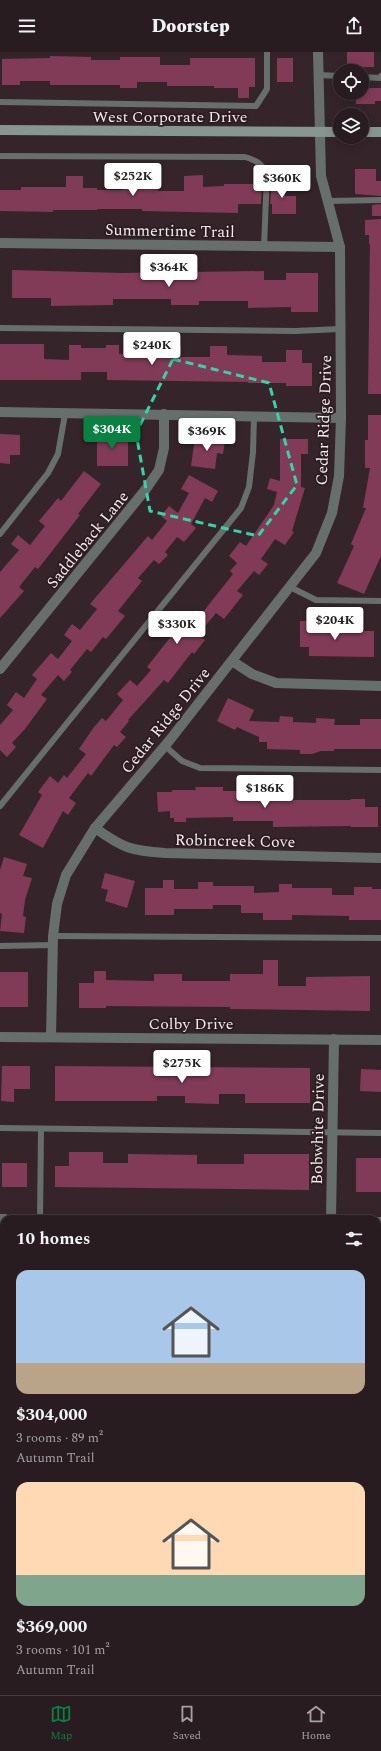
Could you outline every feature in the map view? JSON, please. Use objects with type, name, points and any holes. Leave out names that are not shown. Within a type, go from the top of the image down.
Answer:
[{"type":"street","name":"Cedar Ridge Drive","points":[[52,1037],[53,941],[57,904],[66,875],[95,828],[164,746],[290,588],[316,553],[332,513],[339,476],[341,418],[340,247],[321,176],[318,52]]},
{"type":"street","name":"West Corporate Drive","points":[[0,130],[333,132]]},
{"type":"street","points":[[369,132],[381,132]]},
{"type":"street","name":"Summertime Trail","points":[[0,243],[340,247]]},
{"type":"street","points":[[0,412],[341,418]]},
{"type":"street","name":"Saddleback Lane","points":[[0,669],[146,489],[159,470],[164,448],[164,414]]},
{"type":"street","points":[[232,661],[252,674],[276,684],[381,686]]},
{"type":"street","name":"Robincreek Cove","points":[[95,828],[117,844],[138,851],[381,858]]},
{"type":"street","name":"Colby Drive","points":[[0,1037],[381,1040]]},
{"type":"street","name":"Bobwhite Drive","points":[[331,1215],[334,1039]]},
{"type":"lane","points":[[0,102],[256,106],[267,89],[267,52]]},
{"type":"lane","points":[[318,75],[333,76]]},
{"type":"lane","points":[[369,77],[380,78],[381,76]]},
{"type":"lane","points":[[0,156],[245,157],[256,160],[264,167],[267,174],[264,246]]},
{"type":"lane","points":[[328,201],[381,200]]},
{"type":"lane","points":[[0,328],[295,331],[340,330]]},
{"type":"lane","points":[[0,534],[48,473],[58,454],[65,414]]},
{"type":"lane","points":[[0,806],[241,508],[249,487],[253,452],[254,416]]},
{"type":"lane","points":[[290,588],[316,600],[381,601]]},
{"type":"lane","points":[[164,746],[182,760],[200,768],[381,770]]},
{"type":"lane","points":[[0,946],[53,941],[381,938]]},
{"type":"lane","points":[[0,1128],[381,1133]]},
{"type":"lane","points":[[40,1215],[41,1129]]},
{"type":"highlighted area","points":[[173,359],[269,383],[297,485],[258,536],[150,511],[136,433]]},
{"type":"building","points":[[347,52],[374,52],[374,67],[369,67],[369,64],[347,64]]},
{"type":"building","points":[[50,56],[91,57],[91,60],[120,60],[120,57],[160,57],[160,65],[190,65],[190,58],[255,58],[255,87],[249,87],[249,98],[238,98],[238,88],[214,88],[214,86],[167,86],[167,82],[137,82],[137,88],[120,88],[120,85],[50,85],[50,81],[20,81],[20,85],[2,85],[2,59],[50,58]]},
{"type":"building","points":[[277,58],[293,58],[293,82],[277,82]]},
{"type":"building","points":[[369,88],[381,88],[381,101],[375,101],[375,104],[356,104],[356,100],[369,100]]},
{"type":"building","points":[[355,169],[376,169],[376,181],[381,181],[381,196],[355,194]]},
{"type":"building","points":[[203,175],[203,187],[224,186],[224,184],[262,184],[261,204],[238,204],[238,213],[142,211],[142,209],[53,210],[53,212],[0,211],[0,190],[21,190],[21,187],[66,187],[66,176],[83,176],[83,188],[97,188],[97,190],[123,190],[123,178],[159,176],[158,191],[184,191],[184,176]]},
{"type":"building","points":[[272,180],[285,180],[285,196],[296,196],[296,214],[272,214],[272,204],[270,204]]},
{"type":"building","points":[[381,204],[381,216],[372,216],[372,205]]},
{"type":"building","points":[[381,219],[381,394],[368,394],[370,244],[369,235],[365,235],[365,220]]},
{"type":"building","points":[[12,270],[122,273],[264,271],[264,280],[286,280],[286,273],[318,273],[318,312],[291,312],[291,307],[248,308],[248,301],[199,301],[199,305],[171,305],[171,299],[113,299],[113,305],[51,306],[51,298],[12,298]]},
{"type":"building","points":[[0,344],[44,344],[44,359],[69,360],[69,345],[81,345],[81,348],[106,348],[106,345],[119,345],[119,354],[169,354],[169,346],[181,346],[181,357],[210,357],[210,346],[227,346],[227,355],[262,356],[262,362],[286,362],[286,350],[302,350],[302,363],[312,363],[312,386],[286,386],[286,383],[107,380],[107,372],[81,372],[81,380],[0,380]]},
{"type":"building","points":[[368,415],[381,415],[381,556],[364,594],[337,583],[354,546],[351,544],[366,508],[363,508],[370,468],[365,468],[365,440],[368,440]]},
{"type":"building","points":[[0,434],[20,435],[20,455],[10,455],[10,464],[0,463]]},
{"type":"building","points":[[97,434],[128,434],[128,466],[97,466]]},
{"type":"building","points":[[195,437],[225,441],[223,454],[217,453],[215,469],[191,466]]},
{"type":"building","points":[[280,439],[308,439],[308,454],[301,454],[301,487],[305,488],[292,531],[294,532],[285,545],[275,539],[261,559],[268,564],[259,575],[254,571],[237,591],[243,595],[224,619],[216,613],[198,635],[205,640],[194,654],[192,652],[168,683],[164,680],[128,720],[129,721],[120,732],[126,737],[117,747],[114,745],[91,776],[88,773],[69,798],[76,803],[68,815],[63,811],[43,848],[19,835],[42,795],[38,792],[50,776],[58,783],[64,775],[67,778],[86,754],[79,749],[94,727],[102,718],[106,721],[123,700],[117,694],[130,680],[137,686],[151,670],[147,667],[191,611],[199,617],[233,574],[230,571],[237,563],[229,556],[240,542],[246,546],[274,505],[277,492],[267,489],[270,478],[280,481]]},
{"type":"building","points":[[84,471],[101,484],[78,514],[80,515],[38,569],[35,567],[19,587],[24,591],[0,618],[0,572],[19,550],[11,544],[18,535],[30,545],[45,526],[39,521],[58,498],[61,501]]},
{"type":"building","points":[[189,475],[218,491],[212,502],[205,498],[191,524],[196,528],[184,542],[177,537],[165,552],[168,555],[159,564],[154,560],[138,578],[142,581],[118,611],[125,616],[106,639],[103,637],[91,652],[87,649],[70,670],[72,672],[64,681],[58,675],[41,695],[47,699],[25,729],[12,743],[16,747],[7,757],[0,750],[0,725],[13,710],[7,705],[16,692],[24,698],[37,679],[32,675],[51,653],[58,659],[72,641],[64,635],[72,624],[80,630],[97,609],[90,604],[148,536],[152,540],[167,521],[161,516],[169,506],[178,513],[189,493],[181,489]]},
{"type":"building","points":[[300,621],[329,621],[329,631],[374,631],[374,657],[309,656],[309,647],[300,647]]},
{"type":"building","points":[[228,698],[254,710],[249,721],[279,722],[280,716],[293,717],[293,722],[316,723],[316,718],[335,719],[334,725],[360,725],[360,719],[381,719],[381,749],[334,749],[334,751],[300,754],[300,750],[267,749],[267,742],[259,742],[259,737],[237,727],[235,730],[217,721]]},
{"type":"building","points":[[195,787],[223,787],[223,791],[264,791],[264,800],[365,799],[365,807],[378,807],[378,827],[273,827],[273,821],[233,821],[233,817],[186,818],[186,822],[174,822],[174,818],[170,818],[170,811],[158,812],[157,792],[172,792],[172,790],[196,790]]},
{"type":"building","points":[[4,857],[27,864],[23,876],[32,878],[25,900],[23,916],[26,917],[24,933],[0,931],[2,914],[0,913],[0,870]]},
{"type":"building","points":[[105,873],[135,881],[127,908],[105,901],[108,890],[101,888]]},
{"type":"building","points":[[163,880],[174,880],[174,889],[198,889],[198,882],[213,882],[213,886],[254,886],[254,893],[279,892],[279,884],[292,884],[292,888],[332,888],[332,895],[354,895],[354,887],[372,887],[372,889],[381,889],[381,920],[349,920],[349,916],[292,915],[292,920],[263,920],[263,913],[241,913],[241,905],[213,905],[213,909],[174,909],[174,915],[145,915],[145,888],[163,888]]},
{"type":"building","points":[[263,960],[278,960],[278,986],[306,986],[306,977],[370,976],[370,1011],[230,1009],[230,1007],[106,1006],[106,1008],[79,1008],[79,983],[94,983],[94,971],[106,971],[106,980],[154,981],[154,974],[182,974],[182,981],[230,981],[230,974],[263,974]]},
{"type":"building","points":[[0,972],[28,972],[28,1007],[0,1007]]},
{"type":"building","points":[[2,1066],[30,1066],[30,1089],[14,1089],[14,1102],[1,1101]]},
{"type":"building","points":[[55,1066],[310,1068],[310,1103],[245,1103],[245,1094],[219,1094],[219,1104],[185,1103],[185,1096],[157,1096],[157,1101],[55,1101]]},
{"type":"building","points":[[361,1069],[381,1070],[381,1092],[360,1091]]},
{"type":"building","points":[[69,1152],[103,1152],[103,1163],[128,1163],[128,1154],[197,1155],[197,1164],[244,1164],[244,1154],[309,1154],[309,1190],[55,1187],[55,1166],[69,1166]]},
{"type":"building","points":[[356,1158],[381,1158],[381,1192],[356,1192]]},
{"type":"building","points":[[2,1163],[27,1163],[27,1187],[2,1187]]}]
